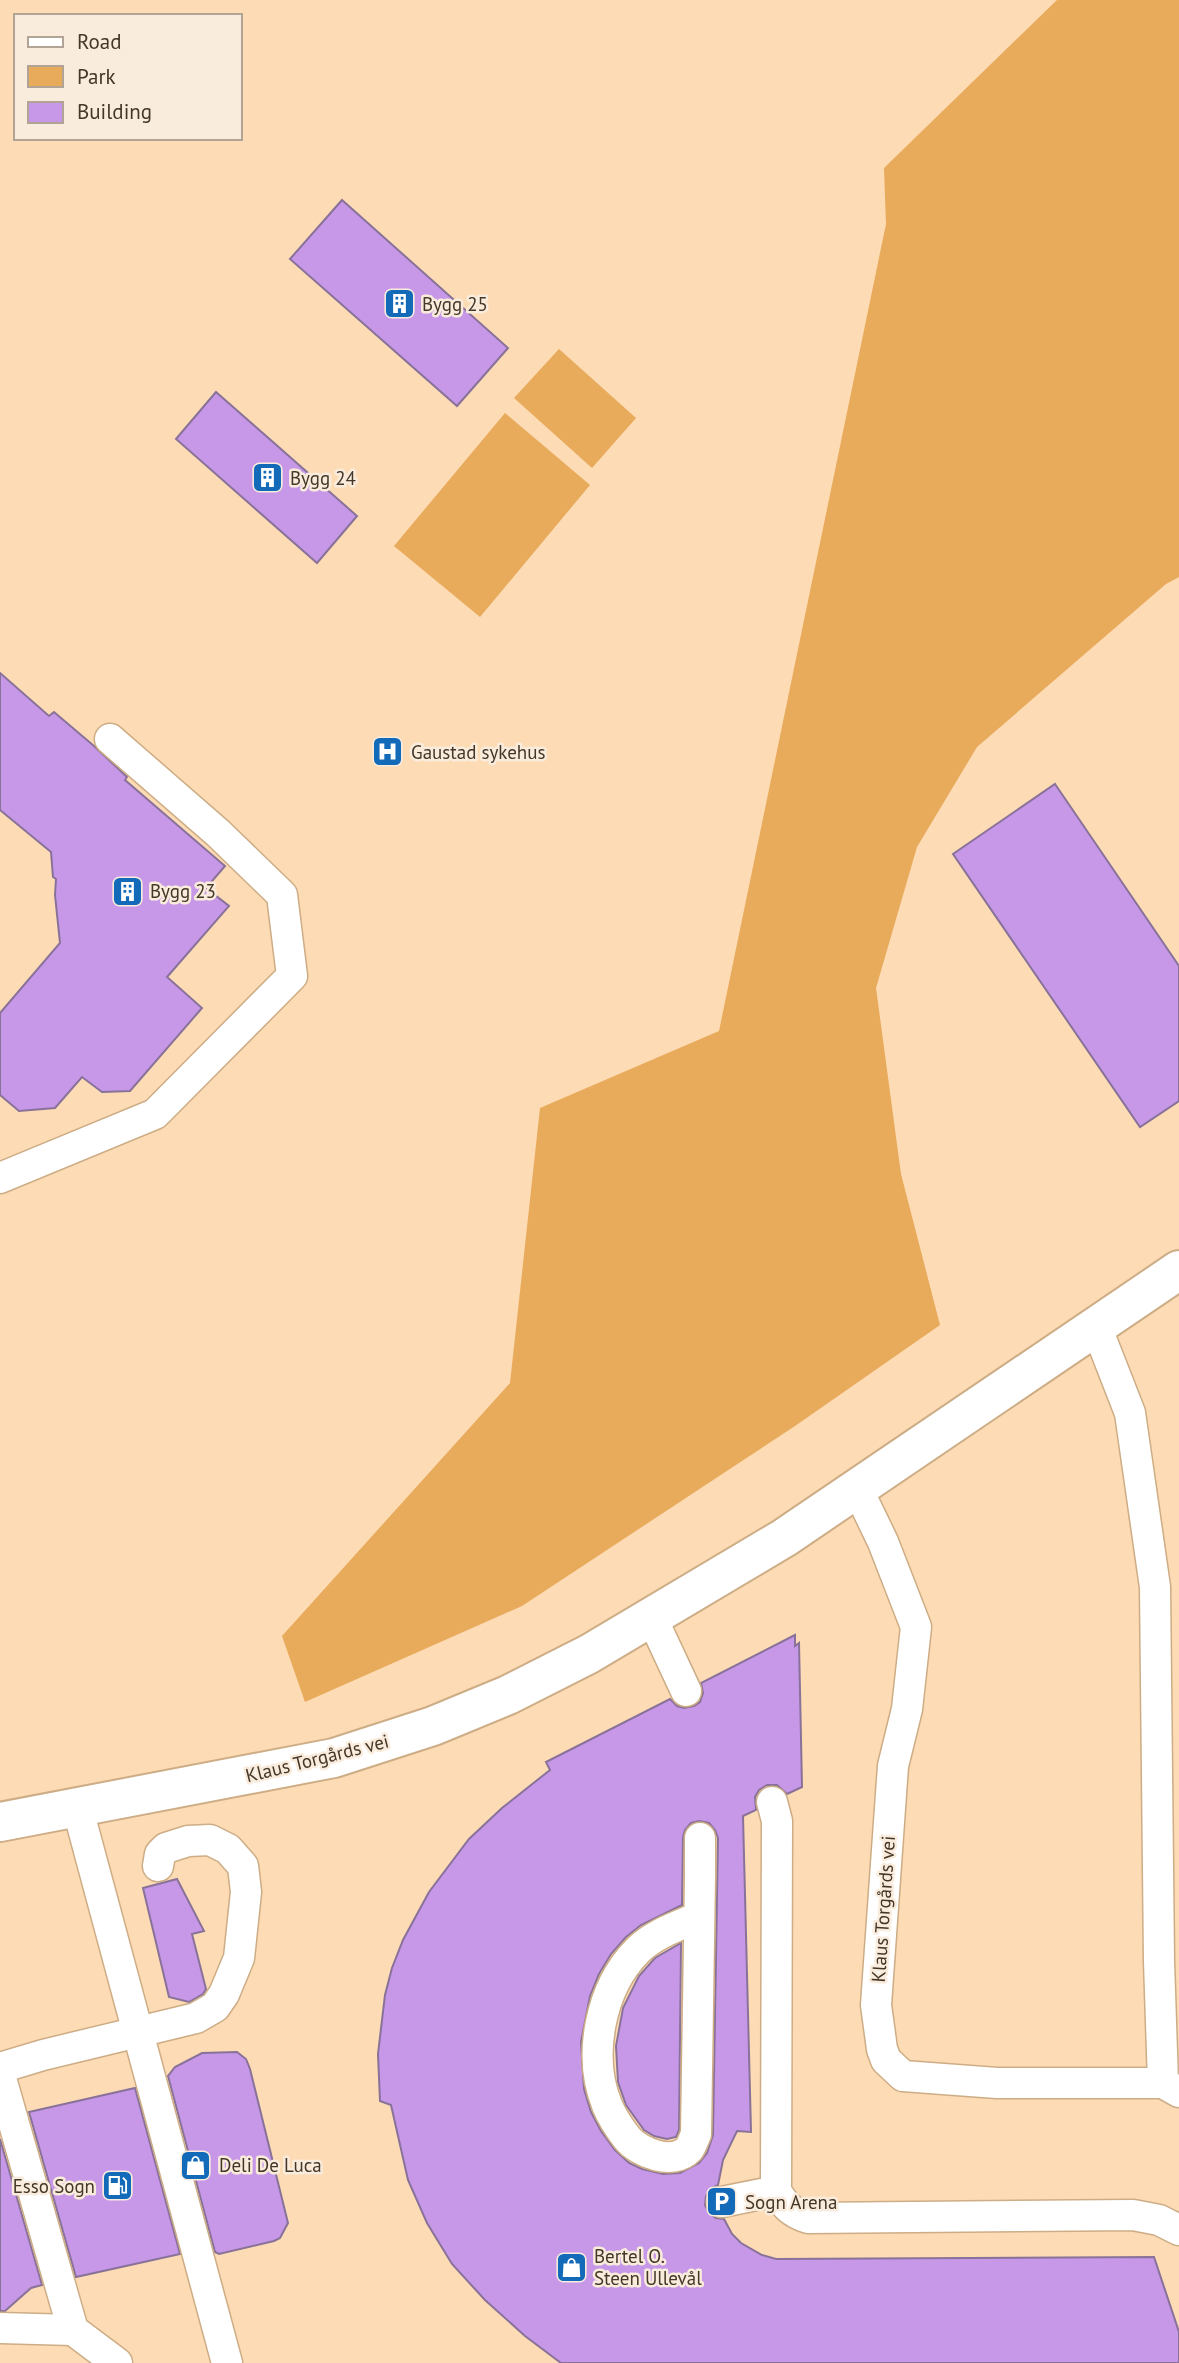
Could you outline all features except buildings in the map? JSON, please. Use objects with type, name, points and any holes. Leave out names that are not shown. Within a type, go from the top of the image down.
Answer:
[{"type":"main road","name":"Klaus Torgårds vei","points":[[0,1822],[334,1758],[433,1726],[509,1695],[589,1654],[783,1538],[1179,1270]]},
{"type":"lane","points":[[0,1178],[155,1114],[292,976],[282,895],[218,833],[110,739]]},
{"type":"lane","name":"Klaus Torgårds vei","points":[[857,1488],[883,1542],[916,1627],[906,1709],[893,1766],[876,2005],[881,2049],[886,2060],[903,2076],[997,2083],[1171,2088],[1159,1961],[1155,1587],[1130,1413],[1096,1326]]},
{"type":"lane","points":[[651,1616],[686,1691]]},
{"type":"lane","points":[[772,1802],[777,1821],[776,2192],[785,2206],[795,2214],[808,2218],[1133,2215],[1159,2220],[1179,2230]]},
{"type":"lane","points":[[77,1806],[227,2363]]},
{"type":"lane","points":[[699,1917],[667,1931],[639,1949],[615,1979],[600,2025],[599,2069],[607,2105],[628,2139],[652,2154],[673,2157],[689,2149],[696,2134],[699,1917],[700,1838]]},
{"type":"lane","points":[[0,2068],[196,2018],[215,2007],[224,1994],[239,1958],[246,1892],[243,1866],[228,1849],[210,1840],[188,1841],[166,1848],[160,1854],[158,1866]]},
{"type":"lane","points":[[0,2075],[73,2330]]},
{"type":"lane","points":[[722,2202],[776,2192]]},
{"type":"lane","points":[[0,2328],[73,2330],[117,2363]]},
{"type":"green space","points":[[1057,0],[1179,0],[1179,577],[1166,584],[977,747],[917,847],[876,988],[901,1174],[940,1325],[795,1426],[522,1606],[305,1702],[282,1636],[510,1383],[540,1108],[719,1031],[886,224],[884,168]]},
{"type":"green space","points":[[559,349],[636,418],[592,468],[514,398]]},
{"type":"green space","points":[[505,413],[590,485],[480,617],[394,546]]},
{"type":"place","name":"Bygg 25","points":[[399,304]]},
{"type":"place","name":"Bygg 24","points":[[267,478]]},
{"type":"place","name":"Gaustad sykehus","points":[[388,752]]},
{"type":"place","name":"Bygg 23","points":[[127,891]]},
{"type":"place","name":"Deli De Luca","points":[[196,2165]]},
{"type":"place","name":"Esso Sogn","points":[[118,2186]]},
{"type":"place","name":"Sogn Arena","points":[[722,2202]]},
{"type":"place","name":"Bertel O. Steen Ullevål","points":[[571,2267]]}]
